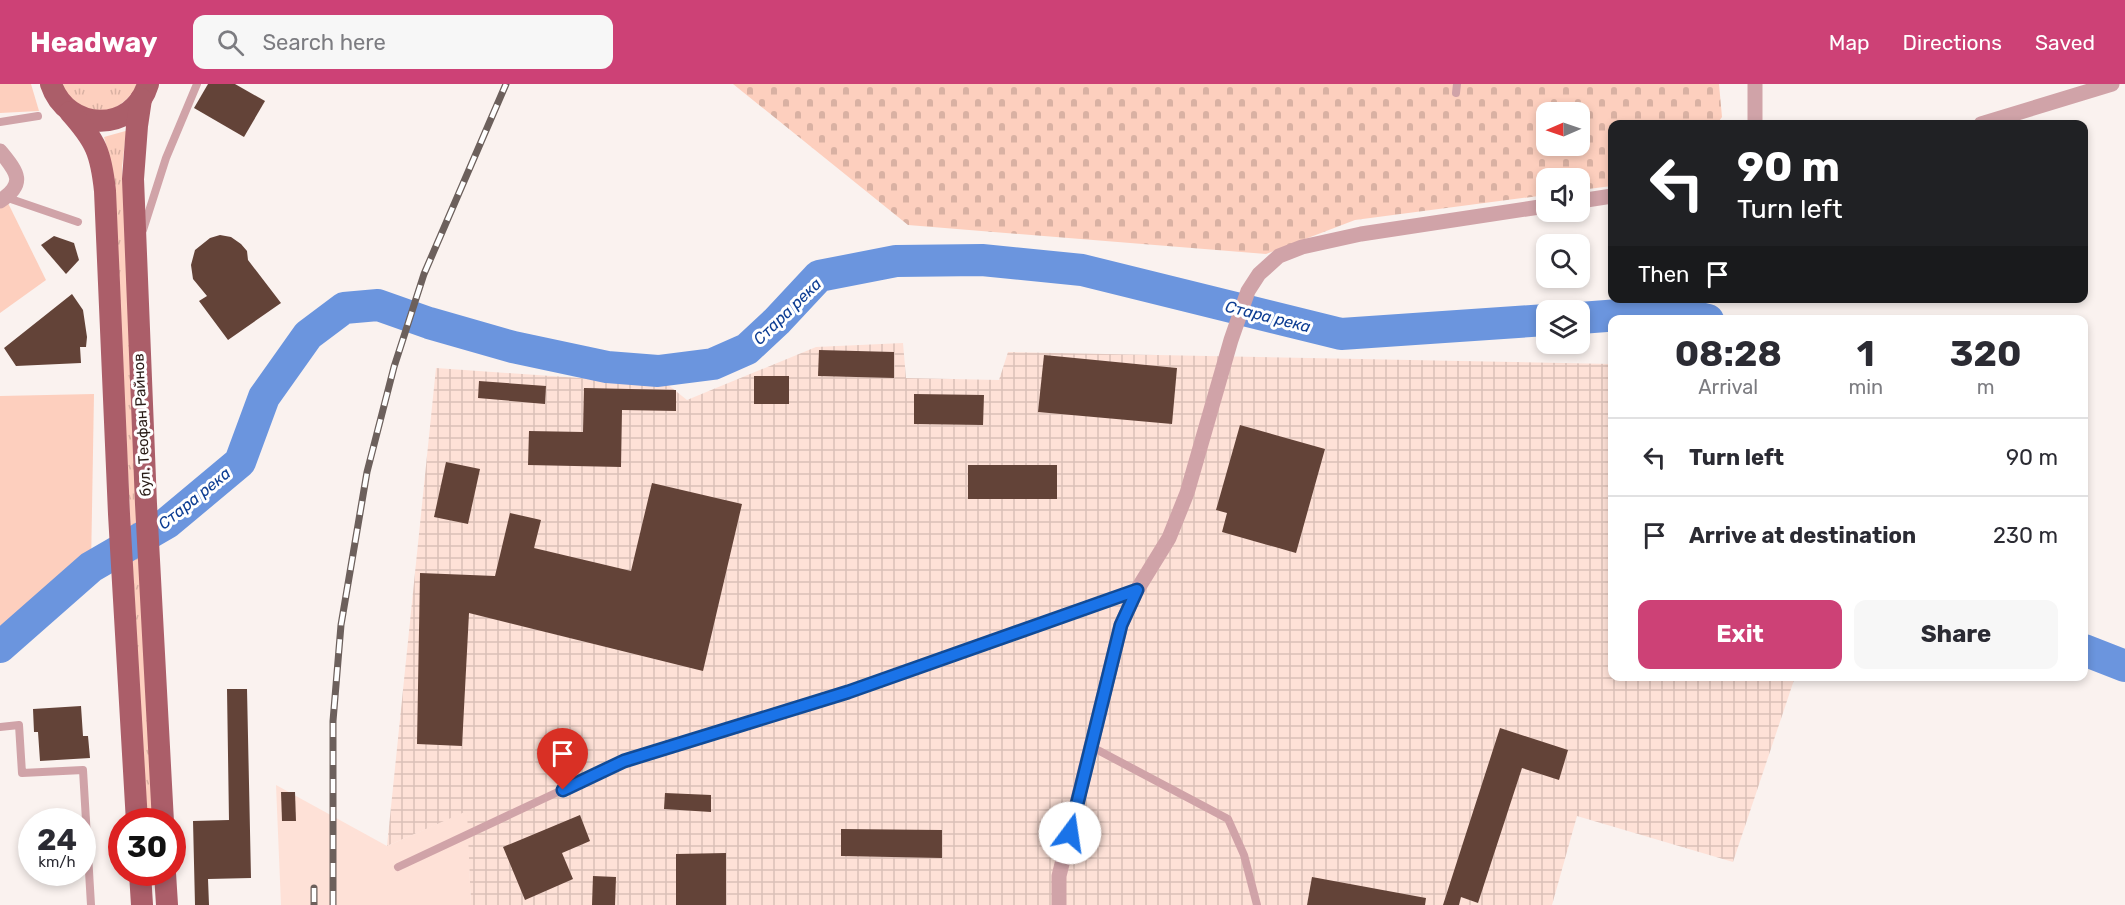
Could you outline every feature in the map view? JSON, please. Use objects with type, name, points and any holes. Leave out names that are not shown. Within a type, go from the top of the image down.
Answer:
[{"type":"main road","name":"бул. Теофан Райнов","points":[[51,84],[58,100],[93,140],[99,152],[103,178],[136,808]]},
{"type":"main road","name":"бул. Теофан Райнов","points":[[145,92],[137,126],[133,179],[146,504],[162,808]]},
{"type":"main road","points":[[70,112],[86,119],[104,121],[121,117],[135,106],[145,92]]},
{"type":"main road","points":[[140,886],[141,905]]},
{"type":"main road","points":[[166,886],[167,905]]},
{"type":"street","points":[[1755,84],[1755,120]]},
{"type":"street","points":[[1994,120],[2112,84]]},
{"type":"street","points":[[0,151],[15,169],[17,178],[15,188],[3,199]]},
{"type":"street","points":[[1590,199],[1608,197]]},
{"type":"street","points":[[1059,905],[1059,876],[1121,625],[1137,590],[1169,538],[1187,493],[1231,340],[1248,291],[1258,274],[1279,256],[1302,247],[1361,234],[1536,208]]},
{"type":"lane","points":[[135,257],[166,158],[197,84]]},
{"type":"lane","points":[[1456,93],[1457,84]]},
{"type":"lane","points":[[0,122],[38,116]]},
{"type":"lane","points":[[3,199],[78,222]]},
{"type":"lane","points":[[398,867],[624,761],[848,692],[1137,590]]},
{"type":"lane","points":[[0,727],[19,725],[22,773],[83,770],[91,905]]},
{"type":"lane","points":[[1092,747],[1228,819],[1244,855],[1257,905]]},
{"type":"shaded area","points":[[903,343],[906,378],[999,380],[1008,352],[1608,364],[1608,681],[1794,681],[1733,862],[1577,816],[1552,905],[471,905],[466,812],[387,846],[436,368],[667,384],[687,400],[816,347]]},
{"type":"shaded area","points":[[276,785],[387,846],[467,811],[471,905],[281,905]]},
{"type":"green space","points":[[0,84],[31,84],[39,111],[0,113]]},
{"type":"green space","points":[[61,84],[138,84],[126,100],[119,105],[111,109],[94,111],[75,104]]},
{"type":"green space","points":[[733,84],[1719,84],[1722,117],[1720,120],[1608,120],[1608,186],[1590,189],[1590,168],[1536,168],[1536,196],[1355,220],[1266,254],[908,225]]},
{"type":"green space","points":[[129,130],[122,167],[153,808],[145,808],[112,166],[104,137]]},
{"type":"green space","points":[[5,197],[46,280],[0,313],[0,201]]},
{"type":"green space","points":[[94,394],[91,567],[0,647],[0,396]]},
{"type":"building","points":[[208,84],[235,84],[265,101],[244,137],[194,108]]},
{"type":"building","points":[[220,235],[231,237],[241,244],[247,251],[248,260],[281,303],[228,340],[199,301],[207,296],[193,279],[191,265],[195,250],[210,238]]},
{"type":"building","points":[[54,236],[74,243],[79,260],[66,274],[41,245]]},
{"type":"building","points":[[72,294],[83,310],[87,337],[86,347],[80,347],[81,363],[16,366],[4,348]]},
{"type":"building","points":[[819,350],[894,352],[894,378],[818,376]]},
{"type":"building","points":[[1044,355],[1177,368],[1172,424],[1038,412]]},
{"type":"building","points":[[754,376],[789,376],[789,404],[754,404]]},
{"type":"building","points":[[479,381],[546,386],[545,404],[478,398]]},
{"type":"building","points":[[584,388],[676,390],[676,411],[622,410],[621,467],[528,465],[529,431],[583,432]]},
{"type":"building","points":[[914,394],[984,395],[983,425],[914,424]]},
{"type":"building","points":[[1240,425],[1325,449],[1296,553],[1222,532],[1227,513],[1216,510]]},
{"type":"building","points":[[446,462],[480,469],[468,524],[434,517]]},
{"type":"building","points":[[968,465],[1057,465],[1057,499],[968,499]]},
{"type":"building","points":[[652,483],[742,504],[703,671],[469,613],[462,746],[417,744],[420,573],[495,576],[510,513],[541,520],[534,548],[631,571]]},
{"type":"building","points":[[227,689],[247,689],[251,878],[208,879],[209,905],[195,905],[193,821],[229,820]]},
{"type":"building","points":[[81,706],[83,736],[88,736],[90,758],[40,761],[38,732],[34,732],[33,709]]},
{"type":"building","points":[[1500,728],[1568,750],[1559,780],[1522,768],[1478,903],[1461,897],[1459,905],[1443,905]]},
{"type":"building","points":[[281,792],[295,792],[296,821],[282,821]]},
{"type":"building","points":[[665,793],[711,795],[711,812],[664,809]]},
{"type":"building","points":[[580,815],[590,841],[562,853],[573,879],[525,900],[503,847]]},
{"type":"building","points":[[841,829],[942,830],[942,858],[841,856]]},
{"type":"building","points":[[726,853],[726,905],[676,905],[676,854]]},
{"type":"building","points":[[593,876],[616,877],[615,905],[592,905]]},
{"type":"building","points":[[1312,877],[1426,898],[1425,905],[1307,905]]},
{"type":"waterway","name":"Стара река","points":[[0,647],[91,567],[167,523],[240,462],[264,397],[308,335],[344,308],[378,305],[429,323],[513,347],[607,367],[658,371],[713,364],[747,349],[819,276],[896,261],[982,260],[1082,270],[1341,334],[1536,321]]},
{"type":"waterway","name":"Стара река","points":[[1619,315],[1672,311],[1688,315]]},
{"type":"waterway","name":"Стара река","points":[[1590,317],[1608,316]]},
{"type":"waterway","name":"Стара река","points":[[2088,652],[2125,666]]},
{"type":"railway","points":[[333,905],[333,721],[341,625],[367,472],[394,367],[424,274],[506,84]]},
{"type":"railway","points":[[314,888],[314,905]]},
{"type":"route","points":[[563,790],[624,761],[848,692],[1137,590],[1121,625],[1070,833]]}]
